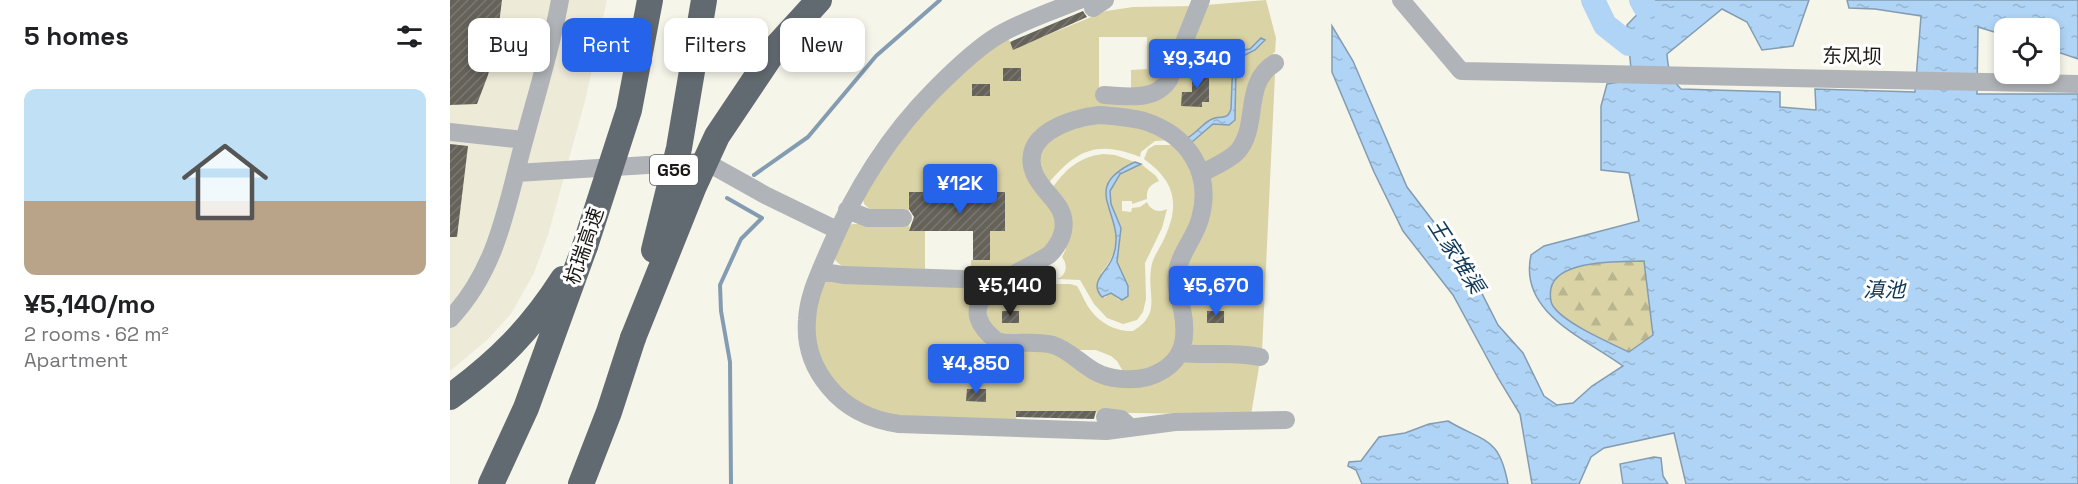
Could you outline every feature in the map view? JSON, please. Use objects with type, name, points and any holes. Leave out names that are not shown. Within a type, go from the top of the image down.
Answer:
[{"type":"highway","name":"杭瑞高速","points":[[491,484],[526,408],[585,246],[629,110],[650,0]]},
{"type":"highway","name":"G56","points":[[581,484],[609,412],[633,338],[679,148],[704,0]]},
{"type":"highway","points":[[633,338],[694,186],[717,136],[778,45],[819,0]]},
{"type":"highway","points":[[450,398],[502,356],[528,328],[585,246]]},
{"type":"street","points":[[450,319],[466,302],[491,259],[516,173],[560,0]]},
{"type":"street","points":[[697,162],[752,71],[773,41],[808,0]]},
{"type":"street","points":[[1104,95],[1149,96],[1158,93],[1169,80],[1201,0]]},
{"type":"street","name":"东风坝","points":[[1401,0],[1461,71],[2078,84]]},
{"type":"street","points":[[1092,3],[996,37],[936,88],[907,119],[878,157],[837,230],[812,294],[807,334],[817,372],[832,392],[852,409],[886,422],[899,424],[1106,431],[1175,422],[1286,420]]},
{"type":"street","points":[[1202,173],[1230,157],[1241,146],[1249,123],[1256,86],[1263,73],[1275,63]]},
{"type":"street","points":[[1091,116],[1140,120],[1161,128],[1178,139],[1202,173],[1203,199],[1200,221],[1181,259],[1177,273],[1177,289],[1184,323],[1181,353],[1175,361],[1150,376],[1137,379],[1110,377],[1096,373],[1054,345],[998,342],[981,325],[979,308],[982,298],[995,284],[1048,255],[1060,242],[1064,216],[1040,183],[1032,163],[1033,150],[1045,133],[1091,116]]},
{"type":"street","points":[[450,132],[524,140]]},
{"type":"street","points":[[516,173],[697,162],[715,167],[765,195],[837,230]]},
{"type":"street","points":[[848,210],[868,218],[903,218]]},
{"type":"street","points":[[820,272],[962,279]]},
{"type":"street","points":[[1181,353],[1212,355],[1227,352],[1260,357]]},
{"type":"street","points":[[1105,417],[1121,419],[1131,428]]},
{"type":"shaded area","points":[[450,0],[607,0],[603,18],[562,18],[562,72],[591,72],[548,235],[534,273],[511,314],[487,340],[450,371]]},
{"type":"green space","points":[[1266,0],[1276,38],[1275,52],[1262,66],[1254,81],[1243,130],[1236,144],[1224,156],[1205,165],[1201,163],[1188,144],[1213,124],[1229,125],[1235,120],[1236,65],[1241,57],[1255,50],[1264,41],[1261,38],[1250,49],[1243,50],[1233,59],[1231,109],[1228,115],[1209,121],[1184,140],[1175,132],[1153,120],[1114,112],[1082,114],[1057,123],[1041,132],[1033,141],[1029,154],[1029,166],[1033,177],[1057,214],[1059,225],[1057,237],[1053,245],[1038,258],[993,280],[979,297],[975,307],[981,333],[989,341],[1009,347],[1032,346],[1056,350],[1096,376],[1116,382],[1145,381],[1190,359],[1247,358],[1260,361],[1251,415],[1017,411],[1016,424],[885,414],[853,402],[840,391],[828,376],[815,347],[814,311],[822,284],[830,280],[971,286],[971,260],[990,260],[990,231],[1005,231],[1005,192],[910,192],[909,211],[872,211],[864,204],[862,194],[878,168],[928,105],[990,49],[1008,38],[1013,49],[1106,11],[1133,7],[1193,6],[1168,72],[1159,86],[1151,91],[1136,92],[1131,88],[1131,70],[1147,69],[1147,37],[1099,37],[1099,98],[1101,100],[1131,101],[1149,99],[1158,96],[1172,83],[1206,5]]},
{"type":"green space","points":[[1275,74],[1262,352],[1193,350],[1180,276],[1206,179],[1233,159],[1259,87]]},
{"type":"green space","points":[[1117,120],[1174,140],[1155,141],[1141,152],[1140,157],[1111,149],[1088,152],[1077,156],[1067,164],[1047,185],[1036,155],[1055,132]]},
{"type":"green space","points":[[1155,145],[1179,145],[1199,184],[1189,239],[1180,340],[1164,364],[1125,375],[1117,361],[1096,350],[1072,350],[997,337],[982,309],[984,302],[1037,267],[1039,278],[1045,284],[1077,286],[1090,309],[1106,324],[1126,331],[1133,331],[1142,325],[1150,311],[1152,265],[1169,227],[1173,205],[1169,185],[1163,176],[1144,159],[1148,149]]},
{"type":"green space","points":[[1103,154],[1115,155],[1135,162],[1115,173],[1107,184],[1106,198],[1115,224],[1116,242],[1113,253],[1101,273],[1104,298],[1111,293],[1119,300],[1129,290],[1117,262],[1121,228],[1111,204],[1110,190],[1120,174],[1141,164],[1159,181],[1149,188],[1147,199],[1132,204],[1132,201],[1122,201],[1122,211],[1131,212],[1132,208],[1140,207],[1147,202],[1156,210],[1167,209],[1162,228],[1145,263],[1146,299],[1143,312],[1137,320],[1123,324],[1107,318],[1094,304],[1080,280],[1057,279],[1066,270],[1062,257],[1066,249],[1051,190],[1062,176],[1079,161]]},
{"type":"green space","points":[[909,224],[910,231],[925,231],[925,269],[843,267],[834,257],[849,225]]},
{"type":"green space","points":[[1644,260],[1653,335],[1629,352],[1577,326],[1552,304],[1551,288],[1556,279],[1565,272],[1591,264]]},
{"type":"water","name":"滇池","points":[[1651,0],[1809,0],[1793,46],[1762,50],[1747,22],[1722,9],[1667,54],[1670,73],[1681,89],[1780,92],[1780,107],[1816,110],[1815,89],[1915,92],[1921,16],[1875,9],[1849,8],[1847,0],[2078,0],[2078,59],[2060,53],[2060,18],[1994,18],[1994,32],[1978,27],[1977,94],[2078,94],[2078,484],[1686,484],[1674,433],[1604,448],[1591,457],[1579,484],[1532,484],[1520,414],[1453,295],[1403,231],[1374,172],[1332,72],[1332,26],[1353,61],[1407,187],[1469,268],[1498,325],[1523,353],[1544,396],[1557,405],[1573,403],[1592,386],[1623,366],[1574,334],[1544,308],[1535,293],[1530,275],[1531,255],[1544,246],[1639,221],[1629,173],[1601,170],[1601,106],[1607,84],[1625,81],[1631,69],[1627,25]],"holes":[[[1644,261],[1653,335],[1629,352],[1588,332],[1559,312],[1553,306],[1550,295],[1556,279],[1565,272],[1591,264]]]},
{"type":"water","points":[[1261,38],[1265,40],[1255,50],[1241,57],[1236,65],[1235,120],[1229,125],[1213,124],[1192,142],[1184,140],[1209,121],[1228,115],[1231,109],[1233,58],[1243,50],[1250,49]]},
{"type":"water","points":[[1135,162],[1141,164],[1120,174],[1110,191],[1111,204],[1121,228],[1117,262],[1128,286],[1128,296],[1122,300],[1111,293],[1102,297],[1097,287],[1099,278],[1111,261],[1116,245],[1115,230],[1106,194],[1108,183],[1117,172]]},
{"type":"water","points":[[1448,421],[1481,438],[1495,449],[1500,457],[1508,484],[1362,484],[1356,470],[1348,466],[1349,462],[1361,461],[1379,437],[1405,433],[1429,424]]},
{"type":"water","points":[[1654,457],[1661,458],[1663,476],[1668,484],[1623,484],[1620,464]]},
{"type":"building","points":[[450,0],[502,0],[500,18],[468,18],[468,72],[489,72],[477,104],[450,105]]},
{"type":"building","points":[[1083,11],[1087,17],[1013,50],[1010,42]]},
{"type":"building","points":[[1003,68],[1021,68],[1021,81],[1003,81]]},
{"type":"building","points":[[1192,69],[1204,69],[1209,74],[1209,102],[1202,102],[1202,107],[1181,106],[1182,92],[1192,92]]},
{"type":"building","points":[[972,84],[990,84],[990,96],[972,96]]},
{"type":"building","points":[[450,144],[468,146],[457,237],[450,237]]},
{"type":"building","points":[[909,192],[1005,192],[1005,231],[990,231],[990,260],[973,260],[973,231],[909,231],[914,217],[909,209]]},
{"type":"building","points":[[1002,311],[1019,311],[1019,323],[1002,323]]},
{"type":"building","points":[[1207,311],[1224,311],[1224,323],[1207,323]]},
{"type":"building","points":[[967,389],[986,389],[986,402],[966,401]]},
{"type":"building","points":[[1016,411],[1096,411],[1094,419],[1016,417]]},
{"type":"waterway","points":[[754,175],[808,137],[876,56],[940,0]]},
{"type":"waterway","points":[[1593,0],[1605,25],[1629,44]]},
{"type":"waterway","points":[[1641,0],[1645,7]]},
{"type":"waterway","points":[[727,198],[762,218],[741,239],[720,285],[721,311],[730,362],[731,484]]},
{"type":"water label","name":"王家堆渠","points":[[1456,256]]}]
